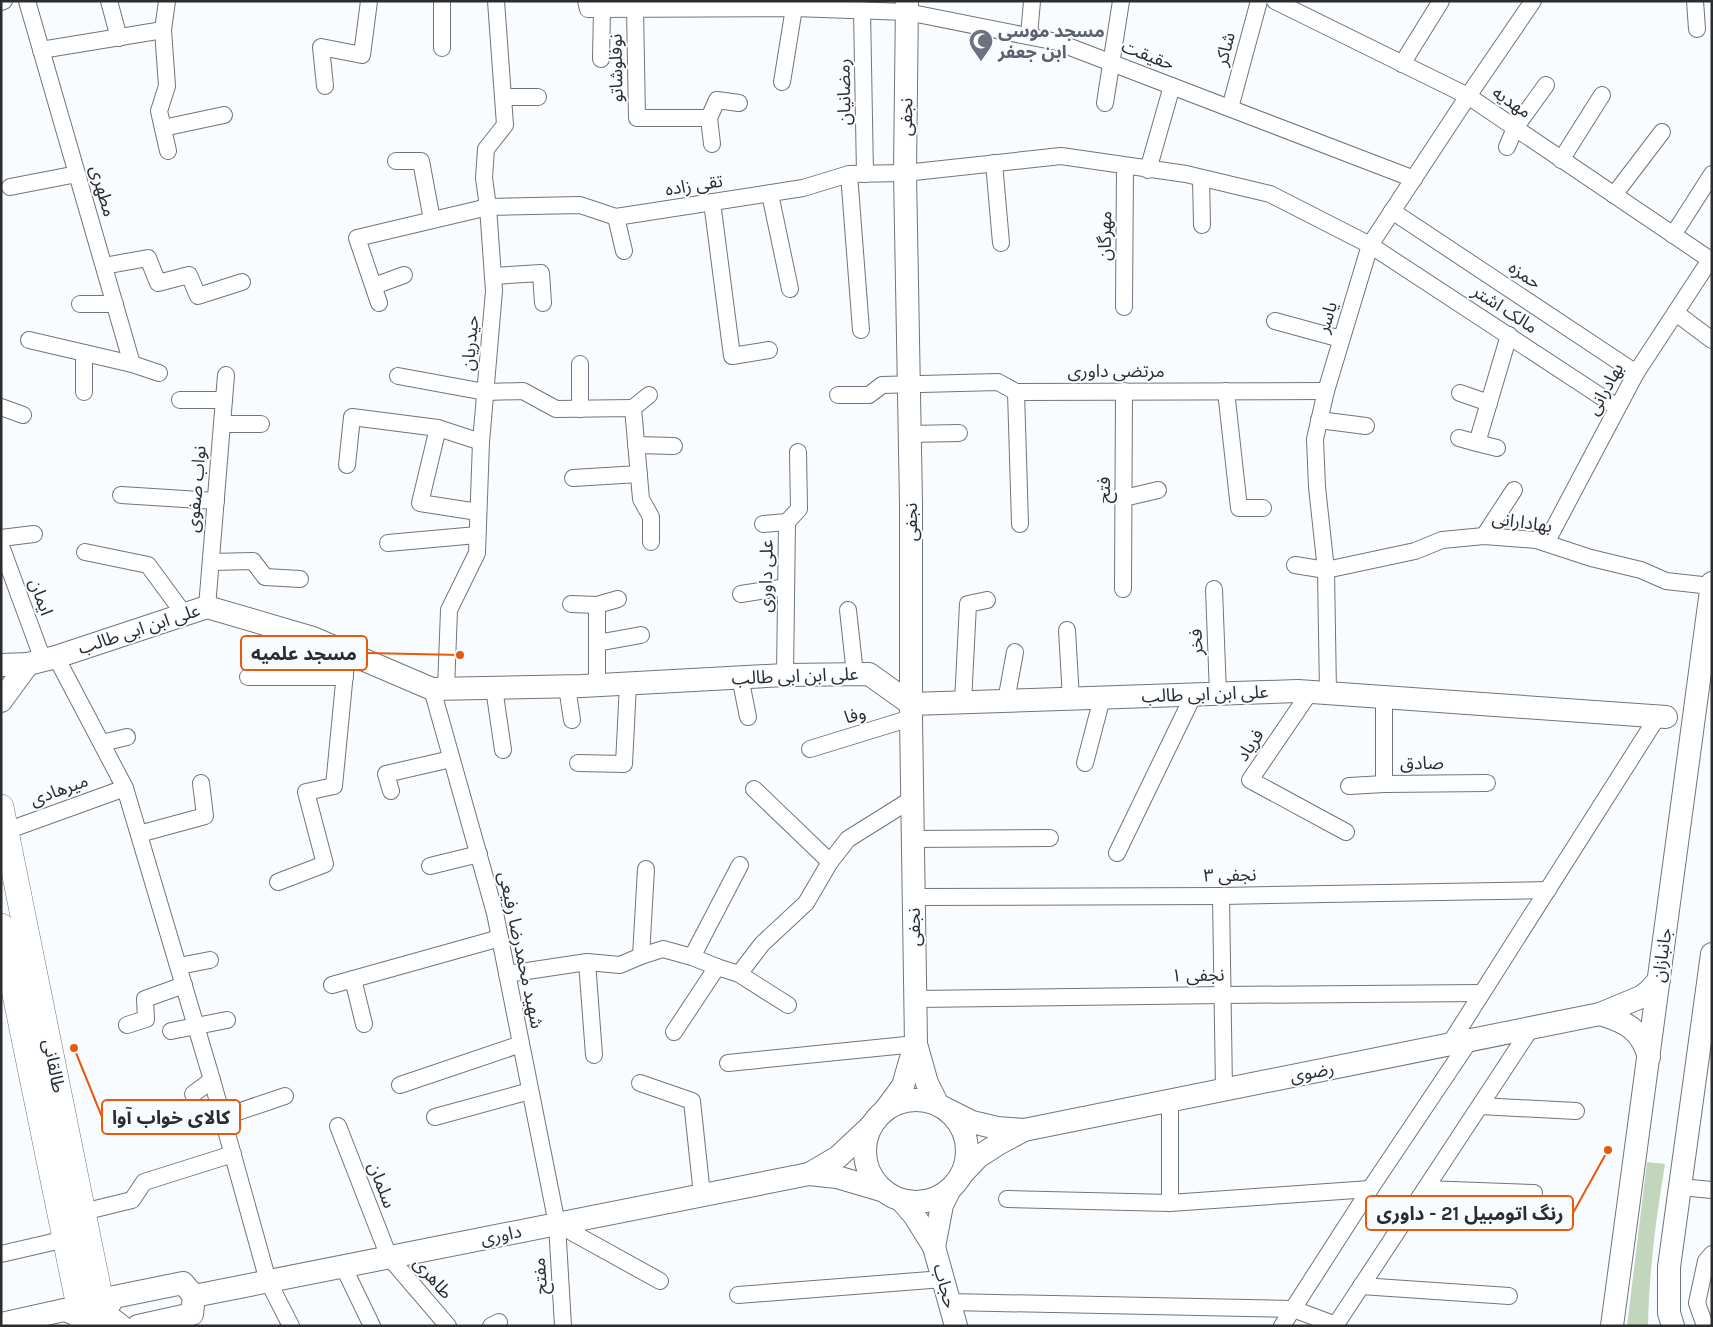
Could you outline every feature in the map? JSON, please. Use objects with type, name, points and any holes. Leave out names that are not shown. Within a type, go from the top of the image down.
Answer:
[{"type":"main road","name":"طالقانی","points":[[4,819],[83,1212],[95,1322]]},
{"type":"main road","name":"طالقانی","points":[[1,926],[66,1239],[95,1322]]},
{"type":"street","name":"مطهری","points":[[27,1],[132,364]]},
{"type":"street","points":[[109,1],[120,38]]},
{"type":"street","points":[[167,1],[163,30],[167,86],[159,111],[168,151]]},
{"type":"street","points":[[325,86],[321,47],[362,55],[369,1]]},
{"type":"street","points":[[442,1],[442,48]]},
{"type":"street","name":"حیدریان","points":[[439,689],[449,610],[477,553],[481,442],[494,291],[484,178],[486,149],[505,125],[496,1]]},
{"type":"street","points":[[1029,36],[1032,1]]},
{"type":"street","points":[[1105,104],[1121,1]]},
{"type":"street","name":"شاکر","points":[[1230,108],[1259,1]]},
{"type":"street","name":"مهدیه","points":[[1275,1],[1468,96],[1711,261]]},
{"type":"street","points":[[1402,64],[1441,1]]},
{"type":"street","name":"یاسر","points":[[1319,693],[1326,570],[1315,439],[1326,391],[1370,245],[1533,1]]},
{"type":"street","points":[[1695,1],[1697,29]]},
{"type":"street","name":"حقیقت","points":[[592,7],[635,9],[704,5],[862,10],[907,6],[1057,42],[1414,179]]},
{"type":"street","name":"نجفی","points":[[907,6],[905,173],[910,434],[912,839],[916,1044]]},
{"type":"street","points":[[592,7],[601,59]]},
{"type":"street","points":[[782,82],[794,8]]},
{"type":"street","name":"نوفلوشاتو","points":[[635,9],[637,118],[708,118]]},
{"type":"street","name":"رمضانیان","points":[[861,330],[857,174],[862,10]]},
{"type":"street","points":[[41,50],[163,30]]},
{"type":"street","points":[[1507,147],[1515,128],[1546,85]]},
{"type":"street","points":[[1148,170],[1172,86]]},
{"type":"street","points":[[1561,160],[1602,95]]},
{"type":"street","points":[[503,97],[538,96]]},
{"type":"street","points":[[712,144],[708,118],[717,100],[739,103]]},
{"type":"street","points":[[163,128],[224,114]]},
{"type":"street","points":[[1614,195],[1662,132]]},
{"type":"street","name":"تقی زاده","points":[[374,286],[357,238],[488,207],[580,205],[616,217],[770,194],[803,188],[857,174],[905,173],[1061,156],[1148,170]]},
{"type":"street","points":[[396,161],[421,161],[432,220]]},
{"type":"street","points":[[994,163],[1000,244]]},
{"type":"street","name":"مهرگان","points":[[1124,307],[1126,166]]},
{"type":"street","name":"مالک اشتر","points":[[1148,170],[1201,178],[1270,194],[1370,245],[1617,406]]},
{"type":"street","points":[[10,187],[77,174]]},
{"type":"street","points":[[1673,235],[1712,174]]},
{"type":"street","points":[[1201,178],[1202,225]]},
{"type":"street","points":[[770,194],[790,289]]},
{"type":"street","points":[[712,202],[732,356],[769,350]]},
{"type":"street","name":"حمزه","points":[[1392,211],[1636,373]]},
{"type":"street","points":[[616,217],[624,251]]},
{"type":"street","points":[[104,266],[148,258],[158,283],[189,275],[198,296],[242,282]]},
{"type":"street","name":"بهادرانی","points":[[1546,543],[1636,373],[1711,261]]},
{"type":"street","points":[[493,276],[541,273],[543,303]]},
{"type":"street","points":[[379,303],[374,286],[404,275]]},
{"type":"street","points":[[80,304],[115,304]]},
{"type":"street","points":[[1676,313],[1712,340]]},
{"type":"street","points":[[1275,321],[1342,339]]},
{"type":"street","points":[[1477,443],[1508,335]]},
{"type":"street","points":[[29,340],[132,364],[159,373]]},
{"type":"street","points":[[84,353],[84,392]]},
{"type":"street","points":[[580,364],[580,409]]},
{"type":"street","name":"نواب صفوی","points":[[207,607],[226,375]]},
{"type":"street","points":[[398,376],[485,392],[522,391],[556,409],[633,408],[649,395]]},
{"type":"street","name":"مرتضی داوری","points":[[838,395],[869,395],[882,385],[998,382],[1016,392],[1326,391]]},
{"type":"street","name":"فتح","points":[[1123,590],[1124,391]]},
{"type":"street","points":[[1226,391],[1239,508],[1263,508]]},
{"type":"street","points":[[1016,392],[1020,524]]},
{"type":"street","points":[[1460,393],[1489,403]]},
{"type":"street","points":[[180,400],[224,400]]},
{"type":"street","points":[[1,407],[23,415]]},
{"type":"street","points":[[633,408],[641,499],[651,517],[651,542]]},
{"type":"street","points":[[347,465],[352,417],[438,428],[481,442]]},
{"type":"street","points":[[1320,420],[1366,426]]},
{"type":"street","points":[[222,424],[261,424]]},
{"type":"street","points":[[438,428],[420,503],[478,512]]},
{"type":"street","points":[[910,434],[959,433]]},
{"type":"street","points":[[1459,438],[1497,448]]},
{"type":"street","points":[[636,445],[674,446]]},
{"type":"street","name":"علی داوری","points":[[785,675],[787,522],[799,509],[798,452]]},
{"type":"street","points":[[573,478],[639,474]]},
{"type":"street","points":[[1124,498],[1158,490]]},
{"type":"street","points":[[1484,536],[1514,490]]},
{"type":"street","points":[[122,495],[216,501]]},
{"type":"street","points":[[764,524],[787,522]]},
{"type":"street","points":[[1,538],[34,534]]},
{"type":"street","points":[[388,543],[477,535]]},
{"type":"street","name":"بهادارانی","points":[[1326,570],[1415,551],[1442,540],[1484,536],[1536,540],[1591,558],[1641,570],[1666,581],[1712,585]]},
{"type":"street","name":"ایمان","points":[[1,546],[42,660],[102,743],[125,788],[223,1117],[268,1281],[290,1326]]},
{"type":"street","points":[[85,552],[148,565],[184,614]]},
{"type":"street","points":[[210,562],[253,561],[265,577],[300,579]]},
{"type":"street","points":[[1295,565],[1326,570]]},
{"type":"street","name":"جانبازان","points":[[1612,1326],[1712,585]]},
{"type":"street","points":[[741,594],[786,587]]},
{"type":"street","name":"فخر","points":[[1214,589],[1218,694]]},
{"type":"street","points":[[571,604],[597,605],[618,599]]},
{"type":"street","points":[[963,702],[968,604],[988,600]]},
{"type":"street","points":[[597,605],[597,685]]},
{"type":"street","name":"علی ابن ابی طالب","points":[[1,665],[42,660],[207,607],[313,638],[439,689],[567,687],[785,675],[869,674],[911,711],[963,702],[1298,691],[1662,716]]},
{"type":"street","points":[[848,610],[854,674]]},
{"type":"street","points":[[1067,630],[1071,698]]},
{"type":"street","points":[[597,643],[641,635]]},
{"type":"street","points":[[278,882],[325,864],[306,792],[334,786],[347,652]]},
{"type":"street","points":[[1006,701],[1015,652]]},
{"type":"street","points":[[1,701],[42,660]]},
{"type":"street","points":[[248,677],[345,677]]},
{"type":"street","points":[[740,678],[748,716]]},
{"type":"street","points":[[578,763],[624,764],[628,684]]},
{"type":"street","points":[[1282,1326],[1370,1189],[1460,1042],[1482,993],[1548,890],[1662,716],[1698,686]]},
{"type":"street","points":[[567,687],[572,720]]},
{"type":"street","points":[[494,688],[503,750]]},
{"type":"street","name":"شهید محمدرضا رفیعی","points":[[439,689],[452,759],[495,913],[557,1224]]},
{"type":"street","name":"فریاد","points":[[1319,693],[1250,780],[1346,832]]},
{"type":"street","points":[[1117,853],[1194,694]]},
{"type":"street","points":[[1085,763],[1102,698]]},
{"type":"street","name":"صادق","points":[[1384,698],[1384,784],[1487,783]]},
{"type":"street","name":"وفا","points":[[810,750],[911,711]]},
{"type":"street","points":[[1662,716],[1690,751]]},
{"type":"street","points":[[102,743],[127,737]]},
{"type":"street","points":[[391,791],[386,774],[452,759]]},
{"type":"street","points":[[139,834],[205,816],[201,783]]},
{"type":"street","points":[[1350,786],[1384,784]]},
{"type":"street","name":"میرهادی","points":[[4,819],[125,788]]},
{"type":"street","points":[[754,789],[830,862]]},
{"type":"street","points":[[739,974],[762,944],[806,902],[830,862],[848,839],[912,799]]},
{"type":"street","points":[[912,839],[1050,838]]},
{"type":"street","points":[[430,866],[479,854]]},
{"type":"street","points":[[692,957],[740,865]]},
{"type":"street","points":[[641,956],[646,869]]},
{"type":"street","name":"نجفی ۳","points":[[913,897],[1221,896],[1548,890]]},
{"type":"street","points":[[1221,896],[1224,1090]]},
{"type":"street","points":[[332,985],[500,938]]},
{"type":"street","points":[[507,974],[588,962],[620,965],[663,949],[739,974],[788,1005]]},
{"type":"street","points":[[1673,1326],[1669,1313],[1669,1267],[1712,954]]},
{"type":"street","points":[[179,966],[210,960]]},
{"type":"street","points":[[588,962],[594,1055]]},
{"type":"street","points":[[674,1032],[716,967]]},
{"type":"street","points":[[353,979],[364,1024]]},
{"type":"street","name":"رضوی","points":[[1024,1130],[1600,1014],[1641,997],[1659,980]]},
{"type":"street","points":[[127,1025],[146,1019],[145,999],[184,985]]},
{"type":"street","name":"نجفی ۱","points":[[915,999],[1482,993]]},
{"type":"street","points":[[1600,1014],[1620,1020],[1636,1031],[1645,1044],[1649,1057]]},
{"type":"street","points":[[171,1032],[227,1020]]},
{"type":"street","points":[[949,1302],[1293,1309],[1336,1326],[1531,1028]]},
{"type":"street","points":[[400,1085],[521,1044]]},
{"type":"street","points":[[728,1063],[916,1044]]},
{"type":"street","points":[[916,1044],[927,1083],[941,1106],[957,1120],[965,1135],[968,1152],[965,1168],[942,1205],[934,1247]]},
{"type":"street","points":[[886,1109],[903,1086],[916,1044]]},
{"type":"street","points":[[193,1094],[212,1080]]},
{"type":"street","points":[[640,1083],[692,1101],[702,1195]]},
{"type":"street","points":[[435,1117],[530,1091]]},
{"type":"street","points":[[223,1117],[286,1096]]},
{"type":"street","points":[[809,1174],[838,1157],[886,1109],[895,1104],[911,1100],[929,1101],[972,1122],[997,1128],[1024,1130]]},
{"type":"street","points":[[1170,1101],[1170,1202]]},
{"type":"street","points":[[1480,1106],[1576,1111]]},
{"type":"street","name":"سلمان","points":[[338,1126],[389,1257]]},
{"type":"street","points":[[870,1127],[864,1142],[864,1160],[870,1176],[881,1190]]},
{"type":"street","points":[[809,1174],[837,1177],[881,1190],[895,1199],[911,1203],[929,1202],[944,1195],[978,1157],[1024,1130]]},
{"type":"street","points":[[83,1212],[132,1200],[144,1182],[233,1154]]},
{"type":"street","name":"داوری","points":[[194,1296],[809,1174]]},
{"type":"street","points":[[1680,1187],[1712,1190]]},
{"type":"street","points":[[1007,1200],[1170,1202],[1370,1189]]},
{"type":"street","points":[[1425,1189],[1534,1193]]},
{"type":"street","points":[[901,1200],[914,1215],[934,1247]]},
{"type":"street","points":[[557,1224],[660,1281]]},
{"type":"street","name":"مفتح","points":[[557,1224],[567,1323]]},
{"type":"street","points":[[1,1254],[66,1239]]},
{"type":"street","name":"حجاب","points":[[934,1247],[956,1326]]},
{"type":"street","points":[[1705,1326],[1697,1303],[1706,1261],[1712,1254]]},
{"type":"street","name":"طاهری","points":[[389,1257],[448,1326]]},
{"type":"street","points":[[343,1266],[372,1326]]},
{"type":"street","points":[[738,1295],[943,1279]]},
{"type":"street","points":[[1,1324],[64,1310],[95,1322],[114,1297],[183,1283],[194,1296],[192,1314],[138,1326]]},
{"type":"street","points":[[1361,1286],[1509,1296]]},
{"type":"green space","points":[[1647,1162],[1665,1164],[1654,1245],[1648,1326],[1627,1326]]},
{"type":"place","name":"مسجد موسی ابن جعفر","points":[[981,62]]},
{"type":"place","name":"مسجد علمیه","points":[[460,655]]},
{"type":"place","name":"کالای خواب آوا","points":[[74,1048]]},
{"type":"place","name":"رنگ اتومبیل 21 - داوری","points":[[1608,1150]]}]
